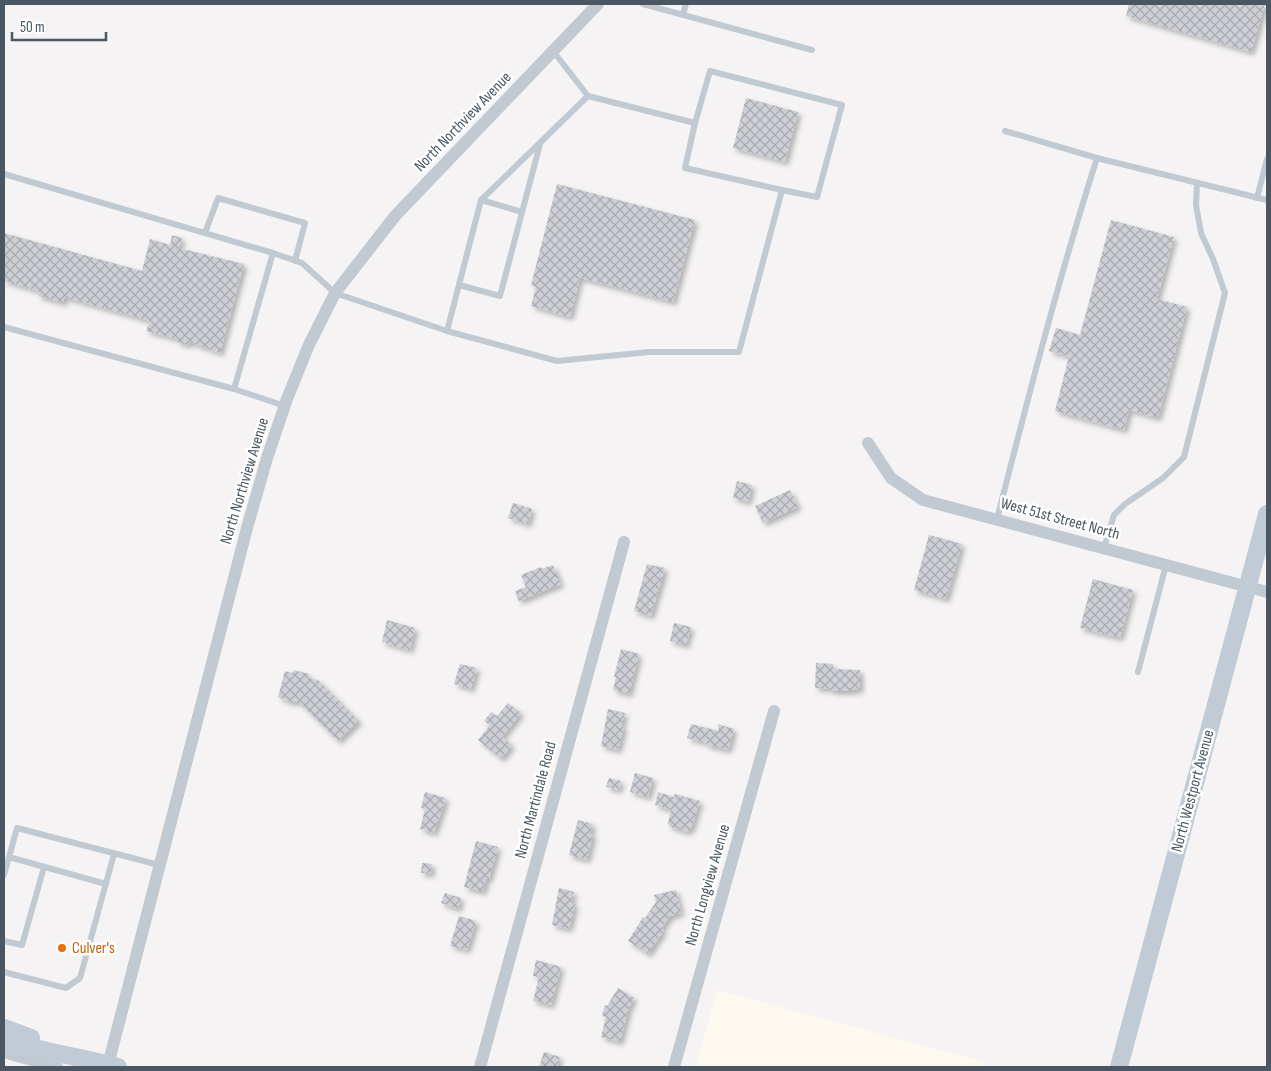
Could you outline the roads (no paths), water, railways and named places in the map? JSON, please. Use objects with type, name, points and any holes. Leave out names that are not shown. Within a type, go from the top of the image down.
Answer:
[{"type":"main road","name":"North Westport Avenue","points":[[1119,1067],[1267,514]]},
{"type":"main road","points":[[4,1028],[80,1057]]},
{"type":"main road","points":[[4,1041],[113,1066]]},
{"type":"street","name":"North Northview Avenue","points":[[113,1066],[159,866],[247,528],[267,458],[308,347],[335,293],[395,216],[598,4]]},
{"type":"street","name":"West 51st Street North","points":[[868,442],[891,478],[923,500],[1267,592]]},
{"type":"street","name":"North Martindale Road","points":[[480,1067],[624,542]]},
{"type":"street","name":"North Longview Avenue","points":[[674,1067],[774,711]]},
{"type":"street","points":[[4,1051],[57,1067]]},
{"type":"lane","points":[[643,4],[812,50]]},
{"type":"lane","points":[[683,14],[686,4]]},
{"type":"lane","points":[[553,51],[588,96],[696,123]]},
{"type":"lane","points":[[710,71],[842,104],[817,197],[685,168],[696,123],[710,71]]},
{"type":"lane","points":[[447,332],[481,200],[588,96]]},
{"type":"lane","points":[[1005,132],[1097,158],[1267,200]]},
{"type":"lane","points":[[459,285],[500,296],[540,143]]},
{"type":"lane","points":[[997,519],[1069,247],[1097,158]]},
{"type":"lane","points":[[1257,198],[1267,159]]},
{"type":"lane","points":[[4,174],[302,262],[335,293],[447,332],[557,361],[649,352],[738,352],[782,190]]},
{"type":"lane","points":[[1104,548],[1110,523],[1114,515],[1125,504],[1162,478],[1184,457],[1224,293],[1213,258],[1201,234],[1196,205],[1197,183]]},
{"type":"lane","points":[[205,233],[218,198],[305,223],[295,260]]},
{"type":"lane","points":[[481,200],[522,212]]},
{"type":"lane","points":[[234,389],[273,253]]},
{"type":"lane","points":[[4,327],[234,389],[285,406]]},
{"type":"lane","points":[[1138,672],[1166,565]]},
{"type":"lane","points":[[4,875],[17,828],[159,866]]},
{"type":"lane","points":[[4,972],[66,988],[80,978],[114,854]]},
{"type":"lane","points":[[9,857],[106,884]]},
{"type":"lane","points":[[4,941],[22,945],[44,866]]},
{"type":"place","name":"Culver's","points":[[62,948]]}]
